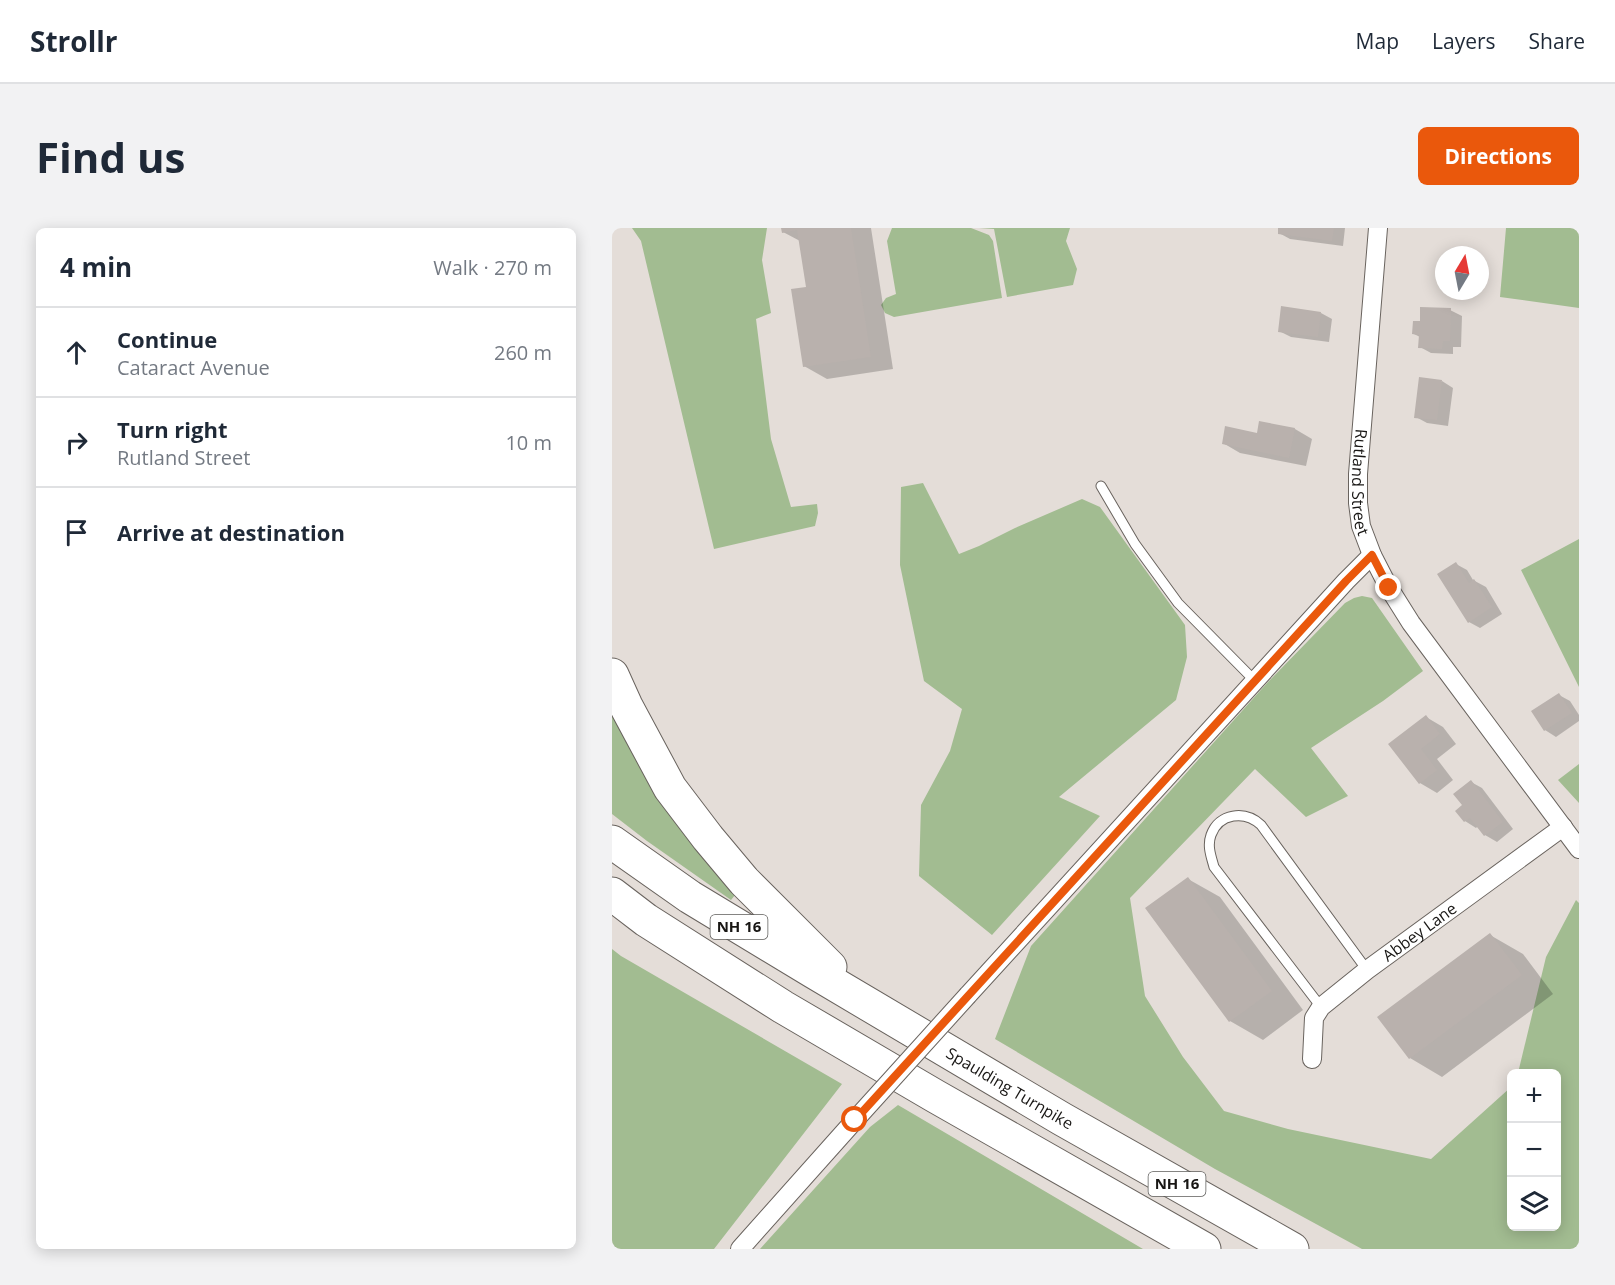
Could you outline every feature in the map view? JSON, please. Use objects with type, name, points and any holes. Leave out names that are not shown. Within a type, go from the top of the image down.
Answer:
[{"type":"highway","points":[[612,675],[670,788],[708,838],[760,898],[870,1006]]},
{"type":"highway","name":"Spaulding Turnpike","points":[[612,842],[690,897],[870,1006],[1062,1119],[1292,1249]]},
{"type":"highway","name":"NH 16","points":[[612,894],[646,920],[783,1007],[1204,1249]]},
{"type":"street","name":"Rutland Street","points":[[1378,228],[1358,474],[1361,526],[1372,555],[1389,588],[1411,623],[1579,849]]},
{"type":"street","points":[[740,1249],[968,995],[1372,555]]},
{"type":"street","name":"Abbey Lane","points":[[1321,1007],[1367,970],[1563,827]]},
{"type":"street","points":[[1312,1059],[1314,1018],[1321,1007]]},
{"type":"lane","points":[[1101,486],[1135,544],[1178,603],[1255,681]]},
{"type":"lane","points":[[1321,1007],[1214,867],[1209,851],[1210,836],[1216,825],[1227,817],[1239,815],[1255,820],[1261,825],[1367,970]]},
{"type":"green space","points":[[632,228],[767,228],[762,260],[771,313],[756,319],[771,439],[791,507],[817,504],[818,513],[815,526],[714,549],[641,241]]},
{"type":"green space","points":[[892,228],[971,228],[989,235],[993,241],[1002,298],[894,317],[885,313],[881,305],[886,298],[896,294],[887,241]]},
{"type":"green space","points":[[979,228],[1070,228],[1066,241],[1077,269],[1073,285],[1007,297],[994,229]]},
{"type":"green space","points":[[1506,228],[1579,228],[1579,308],[1500,297]]},
{"type":"green space","points":[[923,483],[959,554],[1082,499],[1100,507],[1185,625],[1187,657],[1176,700],[1059,797],[1100,816],[992,935],[919,876],[921,805],[950,751],[962,709],[924,681],[900,565],[901,487]]},
{"type":"green space","points":[[1579,539],[1579,687],[1521,570]]},
{"type":"green space","points":[[1362,596],[1372,598],[1423,671],[1383,701],[1311,748],[1348,796],[1306,817],[1255,769],[1130,898],[1145,996],[1183,1057],[1224,1111],[1288,1129],[1431,1159],[1507,1091],[1507,1231],[1561,1231],[1561,1069],[1519,1069],[1546,957],[1576,900],[1579,903],[1579,1249],[1362,1249],[1215,1169],[995,1039],[1031,946],[1268,682],[1345,603]]},
{"type":"green space","points":[[612,698],[739,890],[731,900],[612,814]]},
{"type":"green space","points":[[1579,764],[1579,803],[1558,780]]},
{"type":"green space","points":[[612,949],[842,1084],[714,1249],[612,1249]]},
{"type":"green space","points":[[898,1105],[1143,1249],[760,1249],[870,1127]]},
{"type":"building","points":[[781,228],[851,228],[871,357],[803,367],[791,289],[806,287],[797,230],[782,233]]},
{"type":"building","points":[[1278,228],[1334,228],[1332,241],[1278,234]]},
{"type":"building","points":[[1281,306],[1321,312],[1318,337],[1278,332]]},
{"type":"building","points":[[1420,307],[1451,308],[1450,341],[1443,341],[1442,349],[1418,348],[1419,335],[1412,334],[1413,321],[1420,321]]},
{"type":"building","points":[[1419,377],[1442,380],[1437,420],[1414,418]]},
{"type":"building","points":[[1259,421],[1295,428],[1289,458],[1222,444],[1225,426],[1257,433]]},
{"type":"building","points":[[1456,562],[1469,583],[1474,579],[1492,607],[1468,623],[1437,574]]},
{"type":"building","points":[[1559,693],[1572,713],[1544,731],[1531,711]]},
{"type":"building","points":[[1426,715],[1440,734],[1421,749],[1437,770],[1419,784],[1388,744]]},
{"type":"building","points":[[1471,780],[1503,822],[1484,836],[1470,818],[1464,822],[1455,811],[1462,805],[1453,794]]},
{"type":"building","points":[[1188,877],[1272,991],[1229,1022],[1145,908]]},
{"type":"building","points":[[1490,933],[1522,975],[1409,1059],[1377,1017]]},
{"type":"route","points":[[855,1120],[1372,555],[1389,588]]}]
